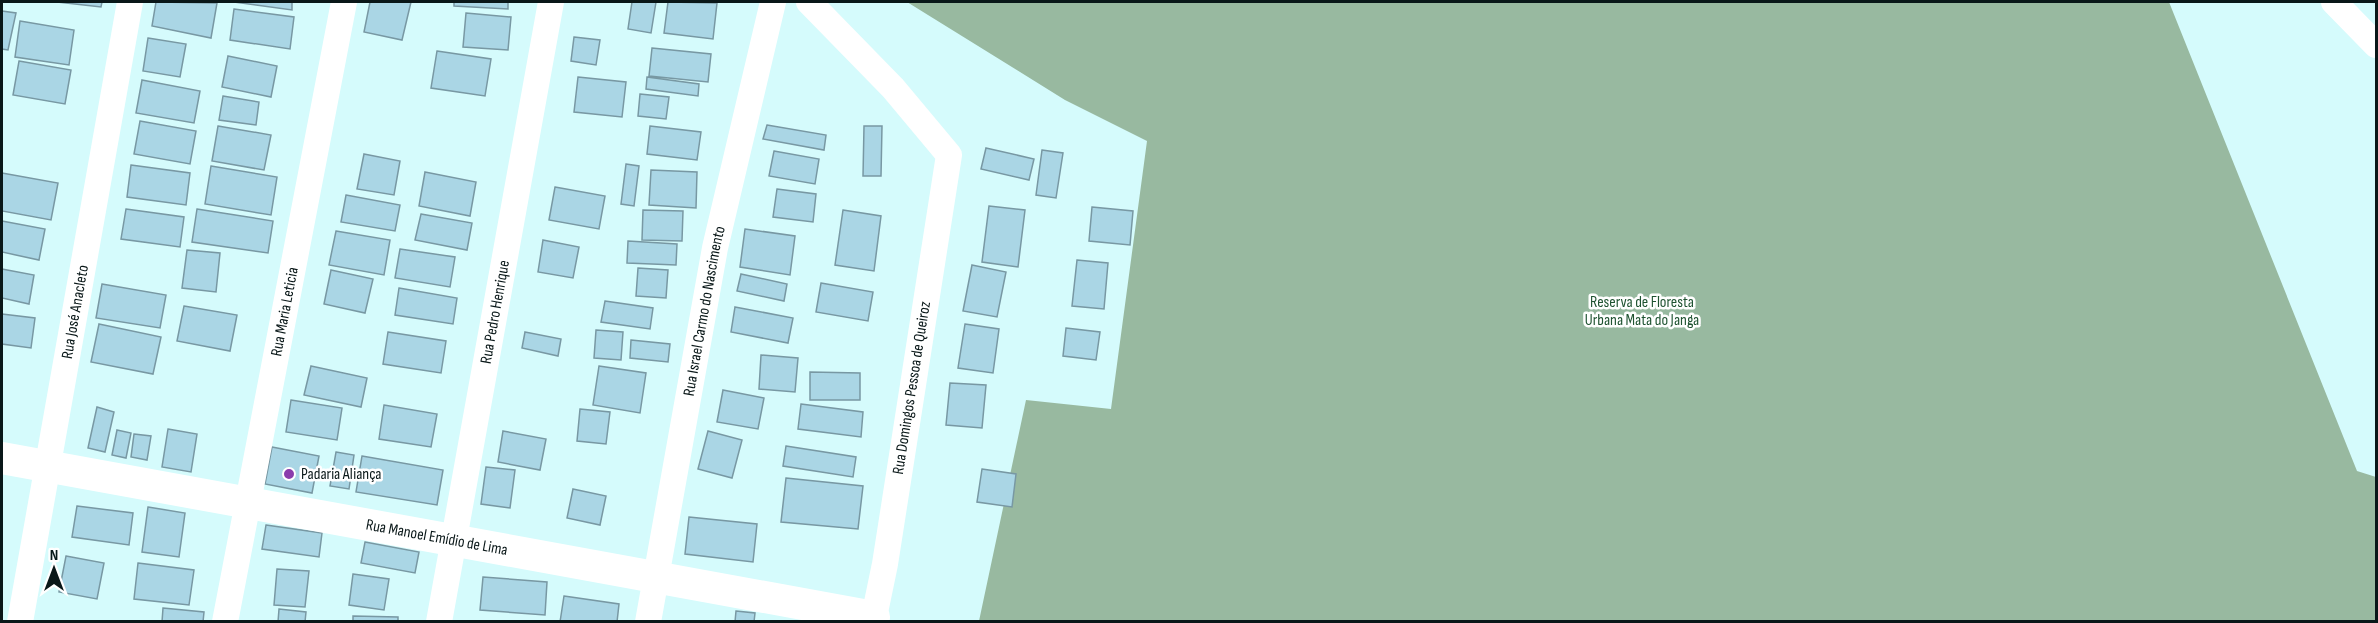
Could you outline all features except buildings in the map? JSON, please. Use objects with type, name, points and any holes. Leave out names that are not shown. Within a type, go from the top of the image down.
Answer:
[{"type":"street","name":"Rua José Anacleto","points":[[20,621],[130,2]]},
{"type":"street","name":"Rua Maria Leticia","points":[[225,621],[344,2]]},
{"type":"street","name":"Rua Pedro Henrique","points":[[439,621],[551,2]]},
{"type":"street","name":"Rua Israel Carmo do Nascimento","points":[[648,621],[715,248],[773,2]]},
{"type":"street","name":"Rua Domingos Pessoa de Queiroz","points":[[809,2],[893,88],[949,154],[874,619]]},
{"type":"street","points":[[2334,2],[2376,45]]},
{"type":"street","name":"Rua Manoel Emídio de Lima","points":[[2,458],[874,619]]},
{"type":"green space","name":"Reserva de Floresta Urbana Mata do Janga","points":[[907,2],[2169,2],[2357,471],[2376,477],[2376,621],[979,621],[1026,400],[1111,409],[1147,141],[1065,100]]},
{"type":"place","name":"Padaria Aliança","points":[[289,474]]}]
